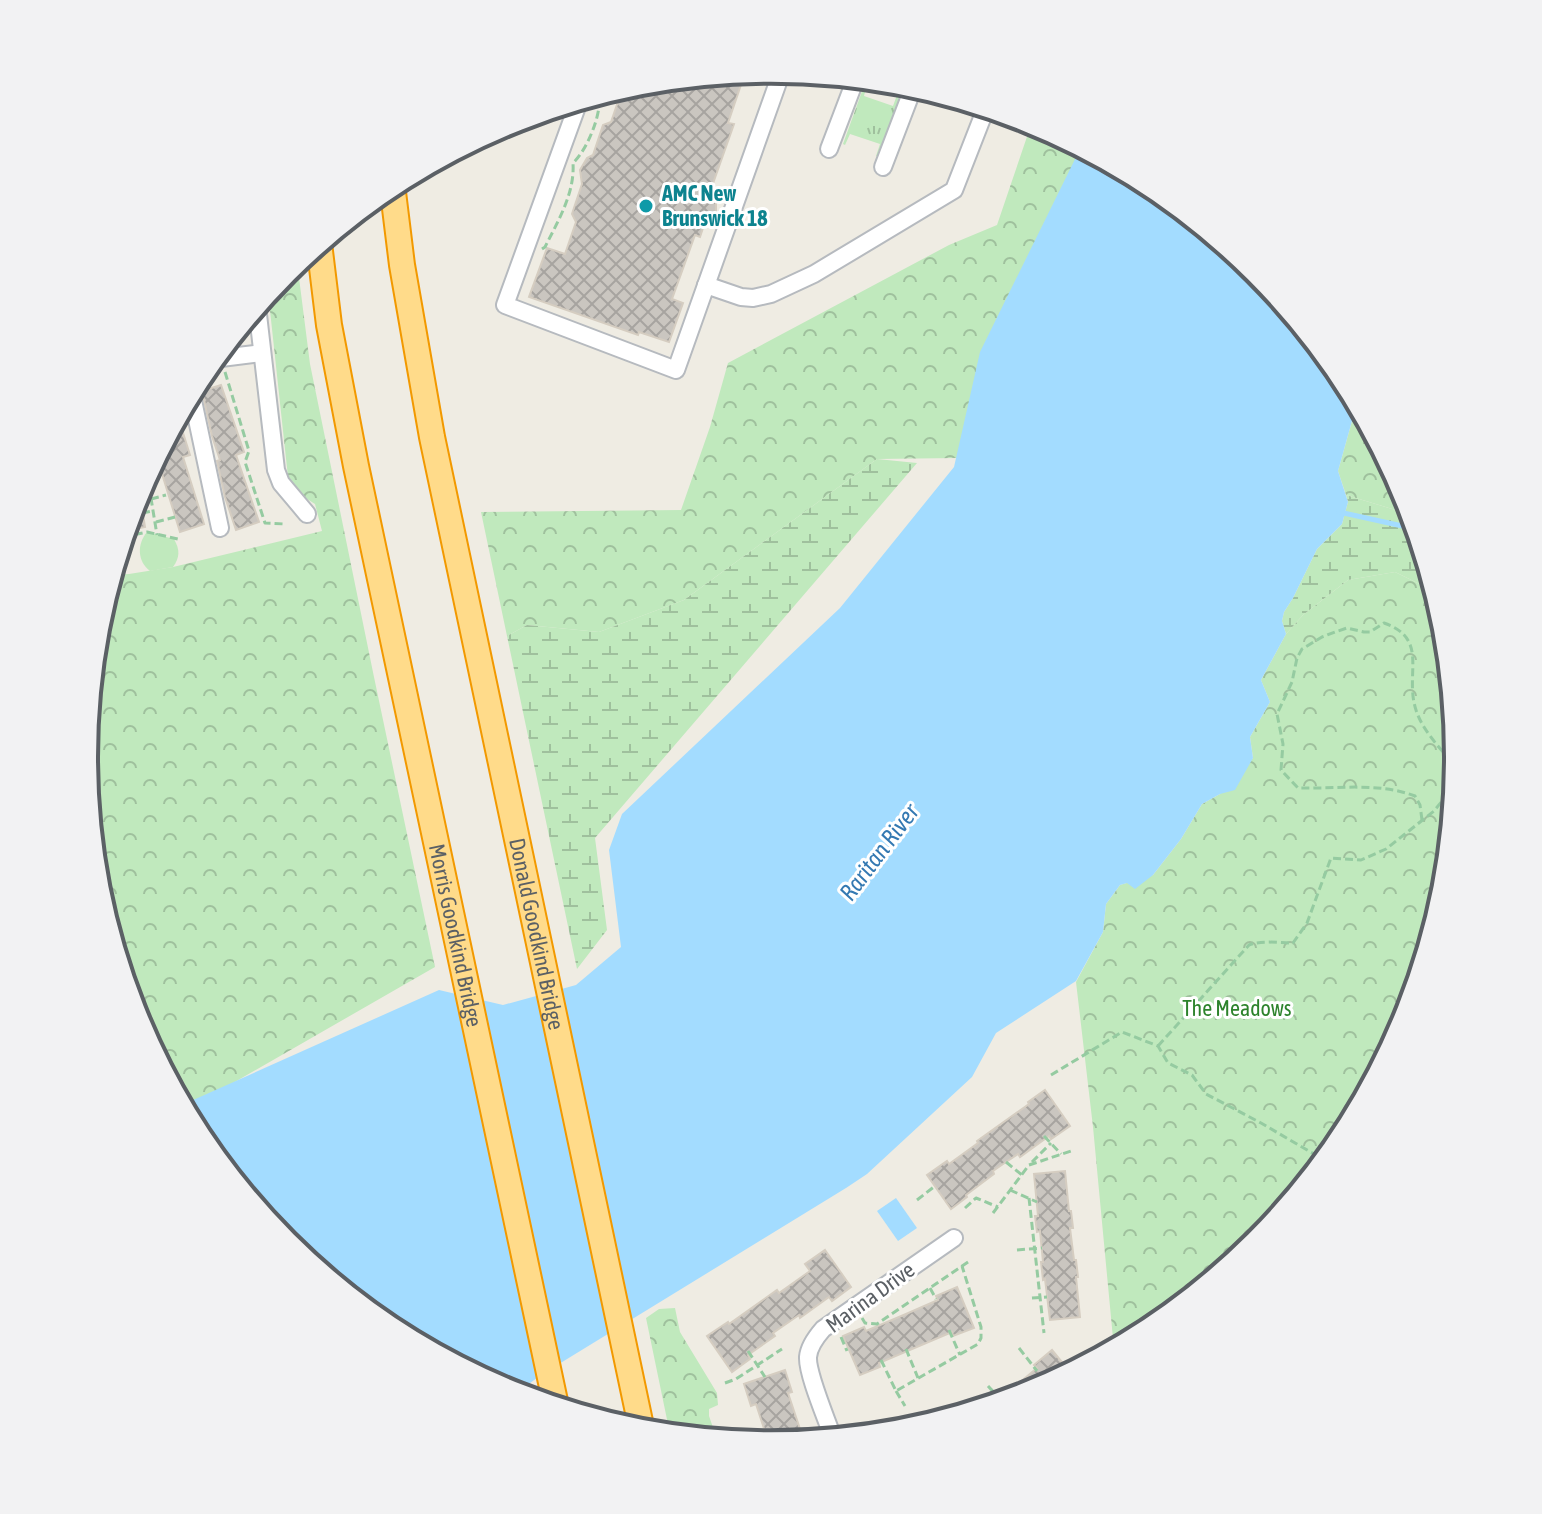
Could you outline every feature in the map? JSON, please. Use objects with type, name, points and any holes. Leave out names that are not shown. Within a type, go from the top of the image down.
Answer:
[{"type":"highway","name":"Donald Goodkind Bridge","points":[[394,199],[432,437],[639,1417]]},
{"type":"highway","name":"Morris Goodkind Bridge","points":[[321,257],[329,325],[356,466],[553,1393]]},
{"type":"street","points":[[574,114],[505,305],[676,370],[777,84]]},
{"type":"street","points":[[829,149],[852,89]]},
{"type":"street","points":[[883,167],[909,99]]},
{"type":"street","points":[[706,285],[741,297],[771,294],[814,274],[954,190],[982,118]]},
{"type":"street","points":[[259,321],[276,470],[281,483],[307,514]]},
{"type":"street","points":[[230,357],[262,353]]},
{"type":"street","points":[[195,409],[220,528]]},
{"type":"street","name":"Marina Drive","points":[[829,1427],[810,1370],[808,1356],[813,1341],[823,1329],[954,1238]]},
{"type":"path","points":[[573,163],[582,155],[601,106]]},
{"type":"path","points":[[573,163],[582,166]]},
{"type":"path","points":[[541,250],[562,213],[574,179],[573,163]]},
{"type":"path","points":[[234,372],[224,372],[249,451],[245,462],[248,473],[265,523],[285,524]]},
{"type":"path","points":[[248,473],[259,470]]},
{"type":"path","points":[[151,499],[166,495]]},
{"type":"path","points":[[150,496],[157,535]]},
{"type":"path","points":[[144,513],[153,511]]},
{"type":"path","points":[[155,523],[175,517]]},
{"type":"path","points":[[136,534],[147,532],[178,539]]},
{"type":"path","points":[[1422,820],[1415,796],[1398,789],[1298,788],[1281,770],[1283,744],[1277,714],[1292,682],[1302,649],[1322,637],[1347,628],[1370,632],[1384,623],[1406,635],[1412,645],[1412,694],[1417,713],[1444,753]]},
{"type":"path","points":[[1158,1046],[1249,945],[1258,941],[1293,943],[1307,923],[1331,858],[1361,860],[1386,849],[1443,801]]},
{"type":"path","points":[[1051,1075],[1122,1032],[1158,1046],[1168,1063],[1192,1075],[1206,1094],[1314,1154]]},
{"type":"path","points":[[1044,1136],[1061,1154]]},
{"type":"path","points":[[993,1213],[1029,1165],[1051,1143]]},
{"type":"path","points":[[1029,1165],[1074,1150]]},
{"type":"path","points":[[1006,1162],[1022,1175]]},
{"type":"path","points":[[917,1200],[935,1186]]},
{"type":"path","points":[[1010,1190],[1037,1202]]},
{"type":"path","points":[[965,1208],[976,1198],[998,1207]]},
{"type":"path","points":[[1029,1198],[1044,1333]]},
{"type":"path","points":[[1017,1250],[1042,1248]]},
{"type":"path","points":[[856,1327],[865,1323],[877,1324],[971,1260]]},
{"type":"path","points":[[896,1391],[978,1344],[982,1333],[962,1266]]},
{"type":"path","points":[[930,1288],[936,1300]]},
{"type":"path","points":[[1032,1298],[1047,1297]]},
{"type":"path","points":[[891,1314],[894,1322]]},
{"type":"path","points":[[861,1315],[865,1323]]},
{"type":"path","points":[[949,1330],[960,1355]]},
{"type":"path","points":[[845,1333],[841,1338],[847,1351]]},
{"type":"path","points":[[1019,1348],[1037,1371]]},
{"type":"path","points":[[725,1383],[782,1349]]},
{"type":"path","points":[[906,1349],[918,1378]]},
{"type":"path","points":[[748,1351],[765,1377]]},
{"type":"path","points":[[881,1360],[905,1406]]},
{"type":"path","points":[[988,1386],[993,1392]]},
{"type":"green space","points":[[862,91],[865,91],[864,96],[893,106],[897,96],[900,97],[878,157],[880,144],[850,134],[843,144]]},
{"type":"green space","points":[[1028,135],[1069,153],[1127,186],[958,458],[877,459],[684,600],[599,632],[527,625],[507,636],[481,512],[681,510],[728,363],[949,245],[997,225]]},
{"type":"green space","points":[[299,277],[310,364],[435,967],[195,1105],[149,1015],[121,931],[111,888],[99,801],[99,713],[104,669],[124,574],[173,567],[322,531],[315,504],[296,492],[288,477],[270,308]]},
{"type":"green space","points":[[1353,419],[1375,459],[1397,510],[1346,495],[1338,471]]},
{"type":"green space","points":[[877,459],[917,463],[595,838],[607,930],[577,969],[507,636],[527,625],[599,632],[684,600]]},
{"type":"green space","points":[[1346,495],[1397,510],[1421,585],[1395,572],[1348,580],[1303,615],[1286,634],[1282,621],[1284,612],[1317,549],[1342,524],[1348,502]]},
{"type":"green space","points":[[147,532],[174,539],[178,553],[173,567],[150,571],[146,567],[140,552]]},
{"type":"green space","name":"The Meadows","points":[[1395,572],[1421,585],[1438,669],[1443,713],[1443,801],[1431,888],[1408,973],[1375,1055],[1331,1131],[1305,1167],[1247,1233],[1215,1263],[1145,1317],[1113,1336],[1076,982],[1103,932],[1106,904],[1120,885],[1153,875],[1181,839],[1202,804],[1220,794],[1253,758],[1250,737],[1270,702],[1261,680],[1286,634],[1303,615],[1348,580]]},
{"type":"green space","points":[[675,1308],[680,1332],[717,1393],[718,1405],[709,1409],[713,1427],[667,1421],[646,1318],[659,1309]]},
{"type":"water","name":"Raritan River","points":[[1076,157],[1145,197],[1215,251],[1277,313],[1331,383],[1353,419],[1338,471],[1348,502],[1342,524],[1317,549],[1284,612],[1282,621],[1286,634],[1261,680],[1270,702],[1250,737],[1253,758],[1235,790],[1202,804],[1181,839],[1153,875],[1135,889],[1127,883],[1120,885],[1106,904],[1103,932],[1076,981],[996,1033],[972,1077],[867,1174],[528,1384],[473,1361],[397,1317],[327,1263],[265,1201],[211,1131],[192,1100],[439,990],[503,1005],[576,985],[621,947],[609,850],[622,814],[840,608],[954,467],[980,352]]},
{"type":"water","points":[[896,1198],[917,1228],[898,1241],[877,1211]]},
{"type":"building","name":"AMC New Brunswick 18","points":[[741,85],[728,123],[734,124],[710,192],[716,200],[716,212],[700,237],[695,235],[672,299],[683,303],[669,342],[639,332],[638,335],[529,297],[547,248],[565,254],[576,222],[572,214],[582,184],[580,170],[587,158],[593,155],[603,125],[611,122],[618,102],[683,90]]},
{"type":"building","points":[[221,385],[244,452],[236,455],[259,522],[236,530],[225,497],[217,461],[220,460],[203,396],[207,389]]},
{"type":"building","points":[[182,431],[190,455],[183,457],[204,524],[180,532],[161,472]]},
{"type":"building","points":[[1045,1090],[1070,1126],[993,1171],[994,1174],[951,1209],[927,1175],[947,1161],[949,1164]]},
{"type":"building","points":[[1065,1171],[1080,1317],[1050,1320],[1043,1280],[1040,1231],[1037,1232],[1035,1216],[1038,1216],[1034,1174]]},
{"type":"building","points":[[825,1250],[851,1287],[832,1301],[829,1297],[773,1333],[775,1336],[748,1355],[750,1359],[732,1372],[707,1336],[810,1271],[805,1264]]},
{"type":"building","points":[[957,1287],[974,1328],[953,1336],[952,1332],[879,1363],[880,1367],[860,1375],[843,1336],[864,1327],[866,1331],[906,1314],[938,1300],[936,1296]]},
{"type":"building","points":[[1052,1350],[1063,1364],[1020,1382],[1037,1368],[1034,1365]]},
{"type":"building","points":[[785,1370],[792,1392],[788,1393],[800,1429],[764,1430],[756,1404],[751,1406],[744,1384]]},
{"type":"waterway","points":[[1339,512],[1403,526]]},
{"type":"place","name":"AMC New Brunswick 18","points":[[646,206]]}]
